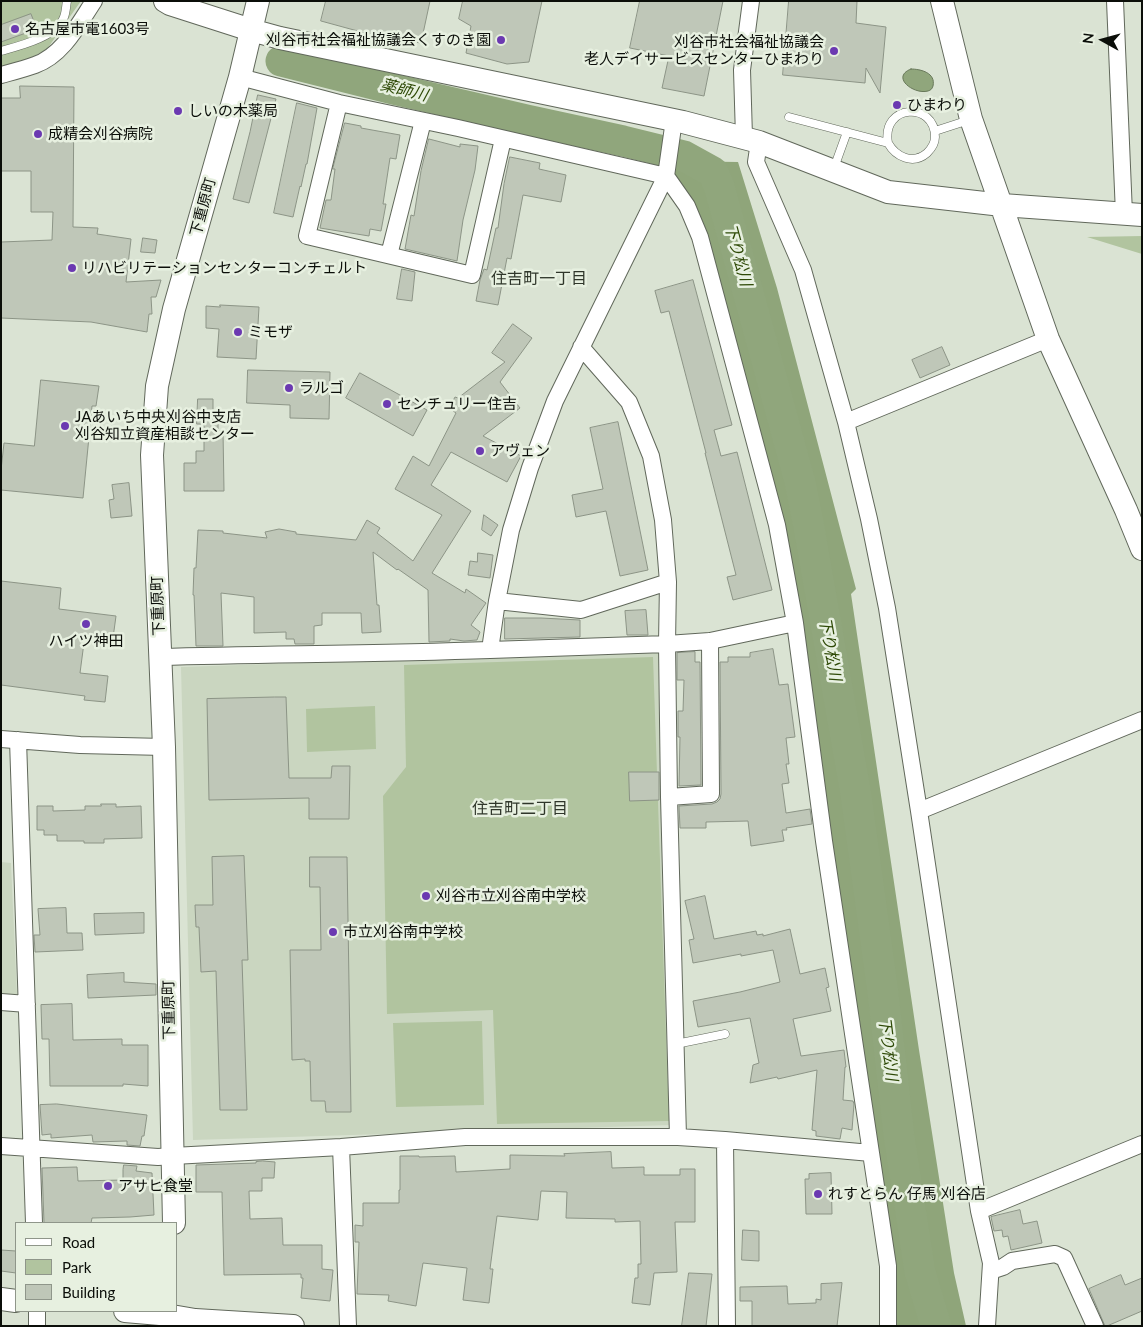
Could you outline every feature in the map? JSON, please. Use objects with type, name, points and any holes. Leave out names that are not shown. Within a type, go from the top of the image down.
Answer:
[{"type":"street","points":[[1,75],[36,65],[53,56],[67,41],[94,1]]},
{"type":"street","points":[[165,1],[251,30],[309,44],[674,120],[752,139],[888,192],[1002,205],[1133,214],[1115,1]]},
{"type":"street","name":"下重原町","points":[[174,1222],[164,747],[152,455],[157,386],[174,310],[240,77],[258,1]]},
{"type":"street","points":[[751,1],[742,70],[756,162],[803,270],[846,422],[887,608],[979,1211],[991,1263],[987,1326]]},
{"type":"street","points":[[942,1],[971,119],[1048,339],[1142,549]]},
{"type":"street","points":[[240,77],[339,104],[458,128],[666,176],[687,206],[700,237],[777,525],[795,623],[824,841],[888,1266],[888,1326]]},
{"type":"street","points":[[339,104],[307,236],[472,276],[503,139]]},
{"type":"street","points":[[490,650],[497,601],[511,530],[530,468],[555,401],[580,347],[666,176],[674,120]]},
{"type":"street","points":[[389,255],[423,121]]},
{"type":"street","points":[[846,422],[1048,339]]},
{"type":"street","points":[[580,347],[629,402],[651,456],[663,520],[668,582],[669,797],[678,1137]]},
{"type":"street","points":[[497,601],[581,610],[668,582]]},
{"type":"street","points":[[160,658],[667,644],[710,641],[795,623]]},
{"type":"street","points":[[669,797],[712,794],[710,641]]},
{"type":"street","points":[[919,811],[1142,720]]},
{"type":"street","points":[[1,738],[80,745],[164,747]]},
{"type":"street","points":[[18,740],[34,1222]]},
{"type":"street","points":[[1,1002],[27,1004]]},
{"type":"street","points":[[1,1146],[158,1158],[341,1147],[465,1137],[678,1137],[871,1153]]},
{"type":"street","points":[[725,1140],[727,1326]]},
{"type":"street","points":[[979,1211],[1142,1144]]},
{"type":"street","points":[[341,1147],[348,1326]]},
{"type":"street","points":[[990,1270],[1003,1267],[1012,1261],[1055,1254],[1064,1258],[1095,1326]]},
{"type":"street","points":[[1,1299],[15,1301]]},
{"type":"street","points":[[37,1312],[37,1326]]},
{"type":"street","points":[[131,1312],[195,1320],[293,1326]]},
{"type":"lane","points":[[1,51],[20,46],[49,34],[64,19],[67,1]]},
{"type":"lane","points":[[909,111],[918,112],[932,122],[935,140],[925,155],[908,159],[900,157],[888,143],[889,126],[901,113],[909,111]]},
{"type":"lane","points":[[789,117],[888,143]]},
{"type":"lane","points":[[935,131],[971,119]]},
{"type":"lane","points":[[833,171],[847,132]]},
{"type":"lane","points":[[676,1044],[725,1034]]},
{"type":"shaded area","points":[[911,69],[923,71],[930,75],[933,82],[931,89],[922,92],[906,85],[903,81],[903,76],[905,72]]},
{"type":"shaded area","points":[[668,161],[738,162],[777,288],[856,589],[851,594],[919,1050],[954,1273],[966,1326],[890,1326],[796,632],[700,237]]},
{"type":"shaded area","name":"刈谷市立刈谷南中学校","points":[[659,651],[672,1125],[193,1140],[181,667]]},
{"type":"shaded area","points":[[1,862],[11,863],[17,996],[1,995]]},
{"type":"green space","points":[[1,1],[81,1],[47,49],[27,60],[1,67]]},
{"type":"green space","points":[[1142,236],[1142,254],[1087,237]]},
{"type":"green space","points":[[653,657],[669,1121],[497,1124],[493,1010],[387,1014],[383,796],[406,767],[404,665]]},
{"type":"green space","points":[[375,706],[376,749],[307,752],[306,709]]},
{"type":"green space","points":[[482,1021],[484,1105],[396,1107],[393,1023]]},
{"type":"building","points":[[326,1],[430,1],[421,43],[401,40],[397,44],[364,38],[365,33],[321,21]]},
{"type":"building","name":"刈谷市社会福祉協議会くすのき園","points":[[463,1],[542,1],[529,62],[507,64],[466,53],[471,26],[459,19]]},
{"type":"building","points":[[640,1],[723,1],[704,96],[662,88],[669,56],[630,48]]},
{"type":"building","name":"刈谷市社会福祉協議会 老人デイサービスセンターひまわり","points":[[789,1],[857,1],[856,23],[886,27],[880,93],[866,68],[865,83],[783,75]]},
{"type":"building","points":[[31,14],[37,29],[1,42],[1,25]]},
{"type":"building","points":[[20,86],[74,87],[73,227],[98,228],[97,234],[131,239],[126,282],[161,280],[156,297],[151,297],[152,314],[149,314],[147,332],[91,322],[1,318],[1,242],[52,240],[53,212],[31,212],[31,171],[1,171],[1,98],[20,98]]},
{"type":"building","points":[[258,95],[276,99],[249,203],[233,199]]},
{"type":"building","points":[[297,103],[317,108],[307,164],[293,217],[274,213]]},
{"type":"building","points":[[345,123],[400,135],[396,159],[390,158],[383,204],[386,204],[381,231],[370,229],[369,236],[320,228],[326,200],[331,200],[335,169],[333,169]]},
{"type":"building","points":[[429,139],[460,147],[460,144],[478,146],[457,261],[405,249],[411,215],[414,216],[421,171]]},
{"type":"building","points":[[510,157],[540,163],[539,169],[566,175],[561,202],[523,195],[511,259],[507,258],[498,305],[476,301],[480,280],[484,269],[487,270],[496,228],[498,228]]},
{"type":"building","points":[[143,238],[157,240],[155,253],[141,252]]},
{"type":"building","points":[[402,269],[415,272],[412,301],[397,299]]},
{"type":"building","points":[[693,280],[732,425],[714,430],[721,456],[737,452],[772,590],[733,600],[727,577],[736,575],[706,453],[669,311],[661,313],[655,291]]},
{"type":"building","name":"ミモザ","points":[[220,305],[259,307],[256,359],[217,357],[219,329],[206,328],[206,306],[220,307]]},
{"type":"building","points":[[513,324],[532,338],[500,382],[520,408],[483,436],[521,456],[507,482],[451,452],[431,485],[471,511],[432,573],[465,593],[466,589],[486,603],[471,625],[480,632],[477,640],[450,639],[450,641],[429,642],[428,590],[373,552],[381,632],[362,633],[361,613],[322,613],[322,625],[314,626],[314,644],[295,644],[294,639],[286,639],[286,632],[254,633],[254,597],[221,593],[223,646],[196,646],[193,595],[198,530],[223,531],[223,533],[267,538],[265,532],[279,529],[296,532],[296,534],[356,540],[367,520],[380,528],[377,533],[413,561],[442,515],[395,489],[413,456],[429,466],[456,413],[449,408],[455,397],[458,398],[505,362],[492,353]]},
{"type":"building","points":[[942,347],[950,365],[920,378],[912,360]]},
{"type":"building","name":"ラルゴ","points":[[248,370],[330,372],[329,419],[290,418],[290,405],[247,403]]},
{"type":"building","name":"センチュリー住吉","points":[[360,373],[427,410],[413,436],[346,398]]},
{"type":"building","name":"JAあいち中央刈谷中支店 刈谷知立資産相談センター","points":[[41,380],[99,386],[96,406],[92,406],[83,498],[1,490],[4,443],[34,446]]},
{"type":"building","points":[[198,399],[213,399],[213,417],[218,418],[218,431],[223,431],[224,491],[184,491],[184,463],[196,463],[196,451],[204,451],[204,424],[197,424]]},
{"type":"building","points":[[618,422],[648,570],[620,576],[606,511],[576,517],[572,495],[603,489],[590,428]]},
{"type":"building","points":[[129,483],[132,516],[111,518],[109,500],[114,499],[112,485]]},
{"type":"building","points":[[484,515],[498,525],[491,536],[482,530]]},
{"type":"building","points":[[478,553],[493,555],[490,578],[468,575],[470,561],[477,562]]},
{"type":"building","points":[[1,581],[61,588],[59,609],[116,616],[113,638],[85,635],[80,673],[108,676],[105,702],[84,700],[85,696],[1,685]]},
{"type":"building","points":[[646,610],[648,635],[627,635],[625,611]]},
{"type":"building","points":[[505,618],[580,620],[580,637],[505,639]]},
{"type":"building","points":[[773,649],[779,685],[788,684],[795,737],[786,738],[789,764],[786,764],[789,783],[782,784],[786,813],[810,809],[812,824],[782,830],[784,841],[751,846],[748,821],[706,822],[706,828],[680,828],[679,806],[712,804],[720,799],[720,662],[728,662],[728,657],[750,657],[750,653]]},
{"type":"building","points":[[695,652],[695,662],[700,662],[701,785],[679,786],[680,737],[678,737],[678,711],[683,711],[684,680],[677,680],[677,653]]},
{"type":"building","points":[[286,697],[289,778],[331,778],[332,766],[350,766],[349,819],[309,819],[309,798],[209,800],[207,699]]},
{"type":"building","points":[[629,772],[659,772],[659,800],[630,801]]},
{"type":"building","points":[[101,804],[116,804],[116,807],[141,806],[142,838],[104,839],[104,843],[57,841],[57,835],[44,835],[44,830],[37,830],[37,806],[53,806],[53,811],[85,810],[85,806],[101,806]]},
{"type":"building","points":[[244,856],[248,960],[242,960],[247,1110],[220,1110],[216,971],[201,972],[199,927],[196,927],[195,905],[213,905],[212,857]]},
{"type":"building","points":[[310,857],[347,857],[351,1112],[326,1112],[325,1101],[311,1101],[310,1061],[305,1061],[305,1059],[292,1060],[290,950],[321,950],[320,887],[310,887]]},
{"type":"building","points":[[705,896],[714,939],[756,931],[757,935],[763,934],[763,936],[790,929],[800,974],[825,968],[829,987],[826,988],[831,1011],[793,1019],[801,1056],[844,1050],[846,1067],[843,1100],[853,1101],[854,1104],[852,1130],[842,1128],[840,1139],[816,1136],[816,1131],[812,1130],[817,1070],[750,1083],[753,1065],[759,1063],[750,1018],[698,1027],[693,1001],[780,982],[773,950],[693,963],[689,940],[694,939],[685,901]]},
{"type":"building","points":[[66,908],[67,933],[82,933],[83,950],[35,952],[34,935],[40,935],[38,909]]},
{"type":"building","points":[[144,913],[144,933],[95,935],[94,914]]},
{"type":"building","points":[[124,973],[124,982],[156,984],[156,995],[88,998],[87,975]]},
{"type":"building","points":[[72,1004],[73,1040],[122,1039],[122,1045],[148,1045],[148,1086],[123,1084],[123,1086],[50,1086],[49,1039],[42,1039],[41,1005]]},
{"type":"building","points":[[57,1104],[147,1115],[144,1136],[142,1136],[140,1146],[127,1145],[127,1141],[93,1142],[92,1135],[51,1138],[51,1134],[42,1135],[40,1105]]},
{"type":"building","points":[[611,1152],[612,1168],[644,1167],[644,1175],[680,1175],[680,1169],[695,1169],[695,1222],[675,1222],[677,1272],[654,1273],[650,1305],[632,1303],[635,1278],[638,1278],[638,1264],[641,1264],[640,1221],[615,1222],[615,1219],[566,1218],[567,1192],[541,1191],[538,1220],[497,1216],[490,1269],[493,1269],[489,1303],[463,1300],[467,1268],[423,1263],[416,1306],[388,1301],[389,1295],[357,1294],[359,1242],[355,1242],[355,1225],[363,1226],[363,1203],[399,1203],[400,1156],[455,1156],[456,1172],[510,1169],[510,1155],[565,1156],[564,1154]]},
{"type":"building","points":[[263,1161],[275,1162],[274,1178],[262,1178],[262,1191],[249,1191],[250,1219],[282,1218],[283,1245],[322,1245],[322,1269],[333,1270],[330,1301],[301,1298],[303,1278],[301,1278],[301,1274],[224,1275],[222,1192],[196,1192],[196,1165],[256,1163]]},
{"type":"building","points":[[124,1165],[137,1166],[136,1171],[152,1173],[154,1215],[92,1218],[91,1222],[44,1222],[42,1168],[77,1167],[78,1181],[123,1180]]},
{"type":"building","name":"れすとらん 仔馬 刈谷店","points":[[831,1173],[832,1214],[806,1214],[805,1179],[809,1179],[809,1174]]},
{"type":"building","points":[[1020,1210],[1023,1224],[1037,1221],[1042,1243],[1011,1250],[1008,1236],[1003,1237],[1002,1230],[994,1231],[991,1217]]},
{"type":"building","points":[[743,1230],[759,1231],[759,1261],[742,1260]]},
{"type":"building","points":[[1,1250],[15,1251],[15,1273],[1,1271]]},
{"type":"building","points":[[689,1273],[712,1274],[706,1326],[682,1326]]},
{"type":"building","points":[[1121,1275],[1125,1285],[1142,1278],[1142,1311],[1105,1326],[1089,1289]]},
{"type":"building","points":[[842,1283],[837,1326],[752,1326],[752,1301],[740,1301],[740,1287],[787,1286],[788,1304],[816,1303],[816,1299],[821,1300],[821,1284]]},
{"type":"waterway","name":"下り松川","points":[[281,61],[393,89],[684,156],[713,172],[719,186],[800,482],[808,522],[856,795],[883,993],[899,1136],[920,1272],[936,1326]]},
{"type":"place","name":"名古屋市電1603号","points":[[15,29]]},
{"type":"place","name":"刈谷市社会福祉協議会くすのき園","points":[[501,40]]},
{"type":"place","name":"刈谷市社会福祉協議会 老人デイサービスセンターひまわり","points":[[834,51]]},
{"type":"place","name":"ひまわり","points":[[897,105]]},
{"type":"place","name":"しいの木薬局","points":[[178,111]]},
{"type":"place","name":"成精会刈谷病院","points":[[38,134]]},
{"type":"place","name":"リハビリテーションセンターコンチェルト","points":[[72,268]]},
{"type":"place","name":"ミモザ","points":[[238,332]]},
{"type":"place","name":"ラルゴ","points":[[289,388]]},
{"type":"place","name":"センチュリー住吉","points":[[387,404]]},
{"type":"place","name":"JAあいち中央刈谷中支店 刈谷知立資産相談センター","points":[[65,426]]},
{"type":"place","name":"アヴェン","points":[[480,451]]},
{"type":"place","name":"ハイツ神田","points":[[86,624]]},
{"type":"place","name":"刈谷市立刈谷南中学校","points":[[426,896]]},
{"type":"place","name":"市立刈谷南中学校","points":[[333,932]]},
{"type":"place","name":"アサヒ食堂","points":[[108,1186]]},
{"type":"place","name":"れすとらん 仔馬 刈谷店","points":[[818,1194]]},
{"type":"district","name":"住吉町一丁目","points":[[539,279]]},
{"type":"district","name":"住吉町二丁目","points":[[520,809]]},
{"type":"water label","name":"薬師川","points":[[404,90]]}]
